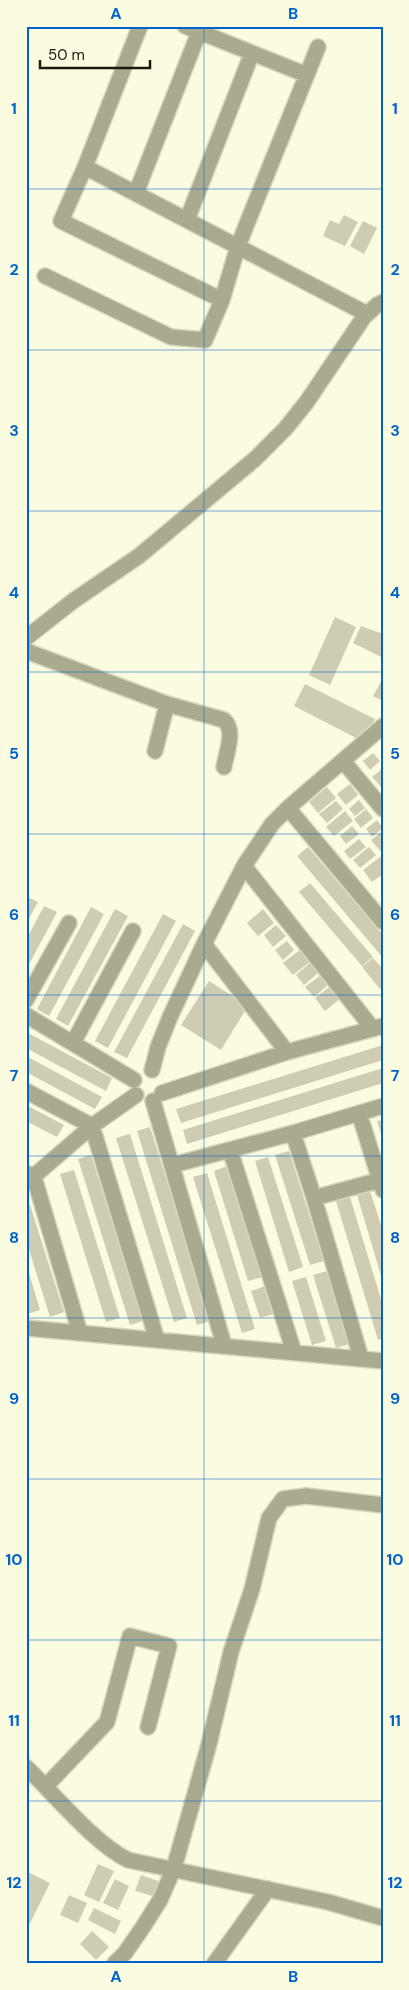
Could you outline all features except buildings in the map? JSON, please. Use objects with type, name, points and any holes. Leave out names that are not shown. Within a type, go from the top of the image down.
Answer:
[{"type":"street","points":[[140,26],[85,167],[61,221],[222,300]]},
{"type":"street","points":[[136,193],[192,29],[307,76]]},
{"type":"street","points":[[45,276],[171,337],[205,340],[222,300],[238,246],[318,48]]},
{"type":"street","points":[[187,220],[252,53]]},
{"type":"street","points":[[85,167],[367,314]]},
{"type":"street","points":[[26,638],[73,601],[139,556],[256,459],[286,429],[306,403],[351,334],[367,314],[377,304],[383,302]]},
{"type":"street","points":[[26,651],[168,704],[224,720],[229,724],[230,732],[224,767]]},
{"type":"street","points":[[155,751],[168,704]]},
{"type":"street","points":[[152,1070],[158,1046],[167,1024],[204,944],[244,866],[272,824],[383,726]]},
{"type":"street","points":[[343,761],[383,809]]},
{"type":"street","points":[[288,808],[383,922]]},
{"type":"street","points":[[224,1345],[173,1166],[158,1097],[164,1082],[161,1076],[152,1070],[140,1072],[134,1080],[133,1088],[136,1095],[145,1101],[158,1097],[287,1052],[378,1028],[244,866]]},
{"type":"street","points":[[26,1000],[69,923]]},
{"type":"street","points":[[73,1043],[133,931]]},
{"type":"street","points":[[204,944],[287,1052]]},
{"type":"street","points":[[26,1015],[134,1080]]},
{"type":"street","points":[[26,1091],[92,1126],[157,1340]]},
{"type":"street","points":[[80,1333],[29,1177],[92,1126],[136,1095]]},
{"type":"street","points":[[173,1166],[383,1106]]},
{"type":"street","points":[[314,1198],[381,1185],[359,1113]]},
{"type":"street","points":[[293,1133],[361,1358]]},
{"type":"street","points":[[230,1150],[294,1352]]},
{"type":"street","points":[[26,1328],[383,1361]]},
{"type":"street","points":[[114,1964],[125,1953],[143,1928],[160,1900],[174,1868],[209,1744],[232,1652],[252,1589],[269,1518],[283,1499],[306,1496],[383,1505]]},
{"type":"street","points":[[46,1786],[107,1722],[130,1636],[169,1646],[148,1727]]},
{"type":"street","points":[[26,1767],[97,1838],[118,1855],[128,1860],[174,1868],[328,1902],[383,1918]]},
{"type":"street","points":[[214,1964],[268,1889]]}]
